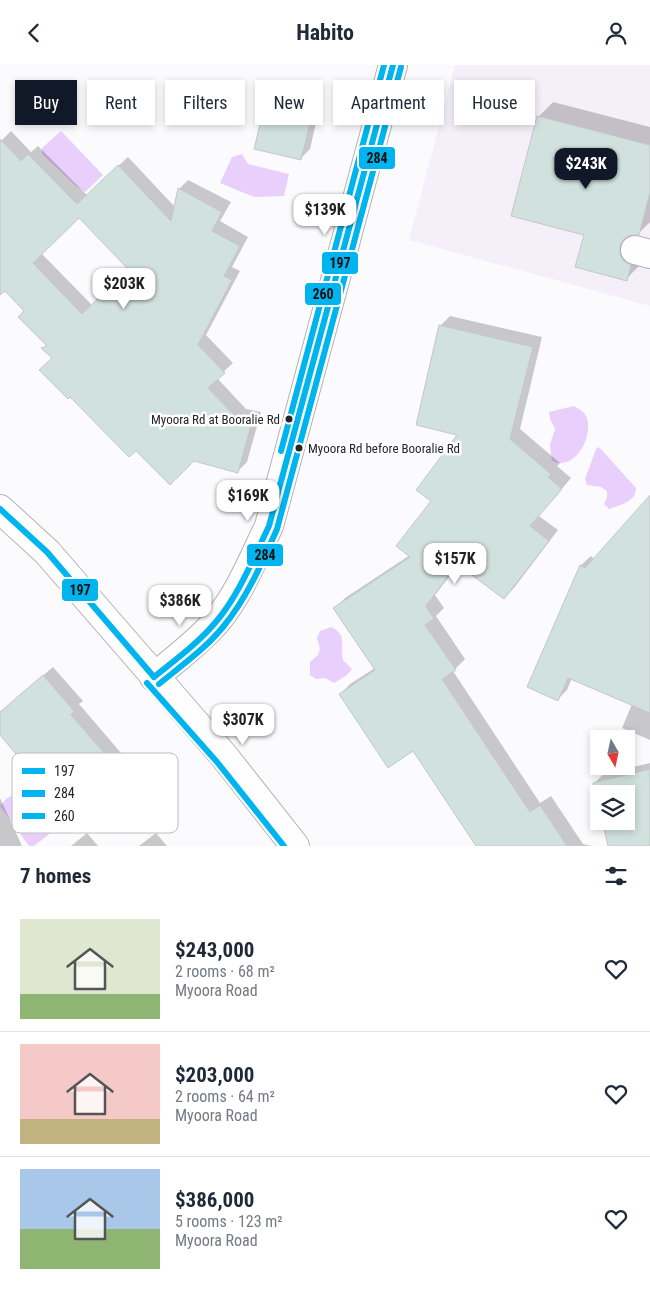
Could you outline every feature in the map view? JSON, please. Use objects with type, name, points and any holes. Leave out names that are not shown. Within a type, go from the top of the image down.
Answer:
[{"type":"street","points":[[154,677],[215,623],[244,579],[269,526],[393,65]]},
{"type":"street","points":[[0,509],[47,552],[224,756],[295,846]]},
{"type":"shaded area","points":[[455,65],[650,65],[650,306],[409,240],[439,125],[444,125],[444,107]]},
{"type":"shaded area","points":[[61,131],[103,175],[85,192],[42,154],[42,148]]},
{"type":"shaded area","points":[[242,154],[248,164],[289,174],[284,196],[254,197],[220,183],[232,157]]},
{"type":"shaded area","points":[[574,406],[583,412],[587,420],[588,429],[583,447],[570,461],[561,463],[552,461],[550,445],[555,429],[549,412]]},
{"type":"shaded area","points":[[599,447],[636,488],[630,500],[609,509],[604,504],[607,491],[601,487],[587,485],[585,479],[596,449]]},
{"type":"shaded area","points":[[331,627],[340,633],[343,660],[352,669],[347,675],[334,683],[325,678],[316,679],[310,675],[310,662],[318,655],[320,649],[317,638],[320,631]]},
{"type":"shaded area","points":[[12,796],[12,823],[0,806],[7,798]]},
{"type":"shaded area","points":[[20,833],[50,833],[34,846],[29,846]]},
{"type":"building","points":[[537,116],[650,145],[650,192],[639,235],[631,235],[624,239],[620,246],[620,255],[624,261],[631,265],[627,281],[575,267],[584,235],[511,216]]},
{"type":"building","points":[[260,125],[310,125],[301,160],[254,149]]},
{"type":"building","points":[[0,139],[21,161],[28,154],[77,204],[118,165],[171,221],[178,188],[222,212],[212,231],[240,246],[224,276],[232,280],[198,345],[225,373],[208,388],[237,418],[252,422],[238,473],[194,461],[170,485],[136,451],[129,457],[70,397],[68,399],[39,370],[52,358],[41,348],[47,346],[18,317],[24,311],[5,291],[0,295]],"holes":[[[79,218],[128,269],[82,314],[33,263]]]},
{"type":"building","points":[[439,325],[533,347],[510,439],[551,474],[548,477],[562,489],[530,526],[549,541],[504,599],[457,564],[426,606],[434,619],[425,625],[456,670],[442,679],[530,812],[540,805],[567,846],[476,846],[413,751],[388,768],[339,694],[375,670],[333,608],[410,557],[396,546],[431,501],[416,490],[457,435],[416,425]]},
{"type":"building","points":[[650,495],[650,713],[568,678],[558,701],[527,687],[580,565],[585,568]]},
{"type":"building","points":[[43,675],[74,711],[71,715],[104,753],[15,753],[0,735],[0,712]]},
{"type":"building","points":[[650,769],[650,846],[608,846],[604,830],[635,830],[635,785],[594,785],[593,783],[626,775],[635,775],[635,773]]},
{"type":"transit line","name":"260","points":[[281,451],[384,65]]},
{"type":"transit line","name":"197","points":[[154,677],[201,638],[224,612],[245,576],[269,526],[393,65]]},
{"type":"transit line","name":"284","points":[[159,684],[208,643],[232,616],[266,555],[277,529],[401,67]]},
{"type":"transit line","name":"197","points":[[0,509],[47,552],[154,677]]},
{"type":"transit line","name":"284","points":[[147,683],[217,762],[284,846]]},
{"type":"place","name":"Myoora Rd at Booralie Rd","points":[[289,419]]},
{"type":"place","name":"Myoora Rd before Booralie Rd","points":[[299,448]]}]
